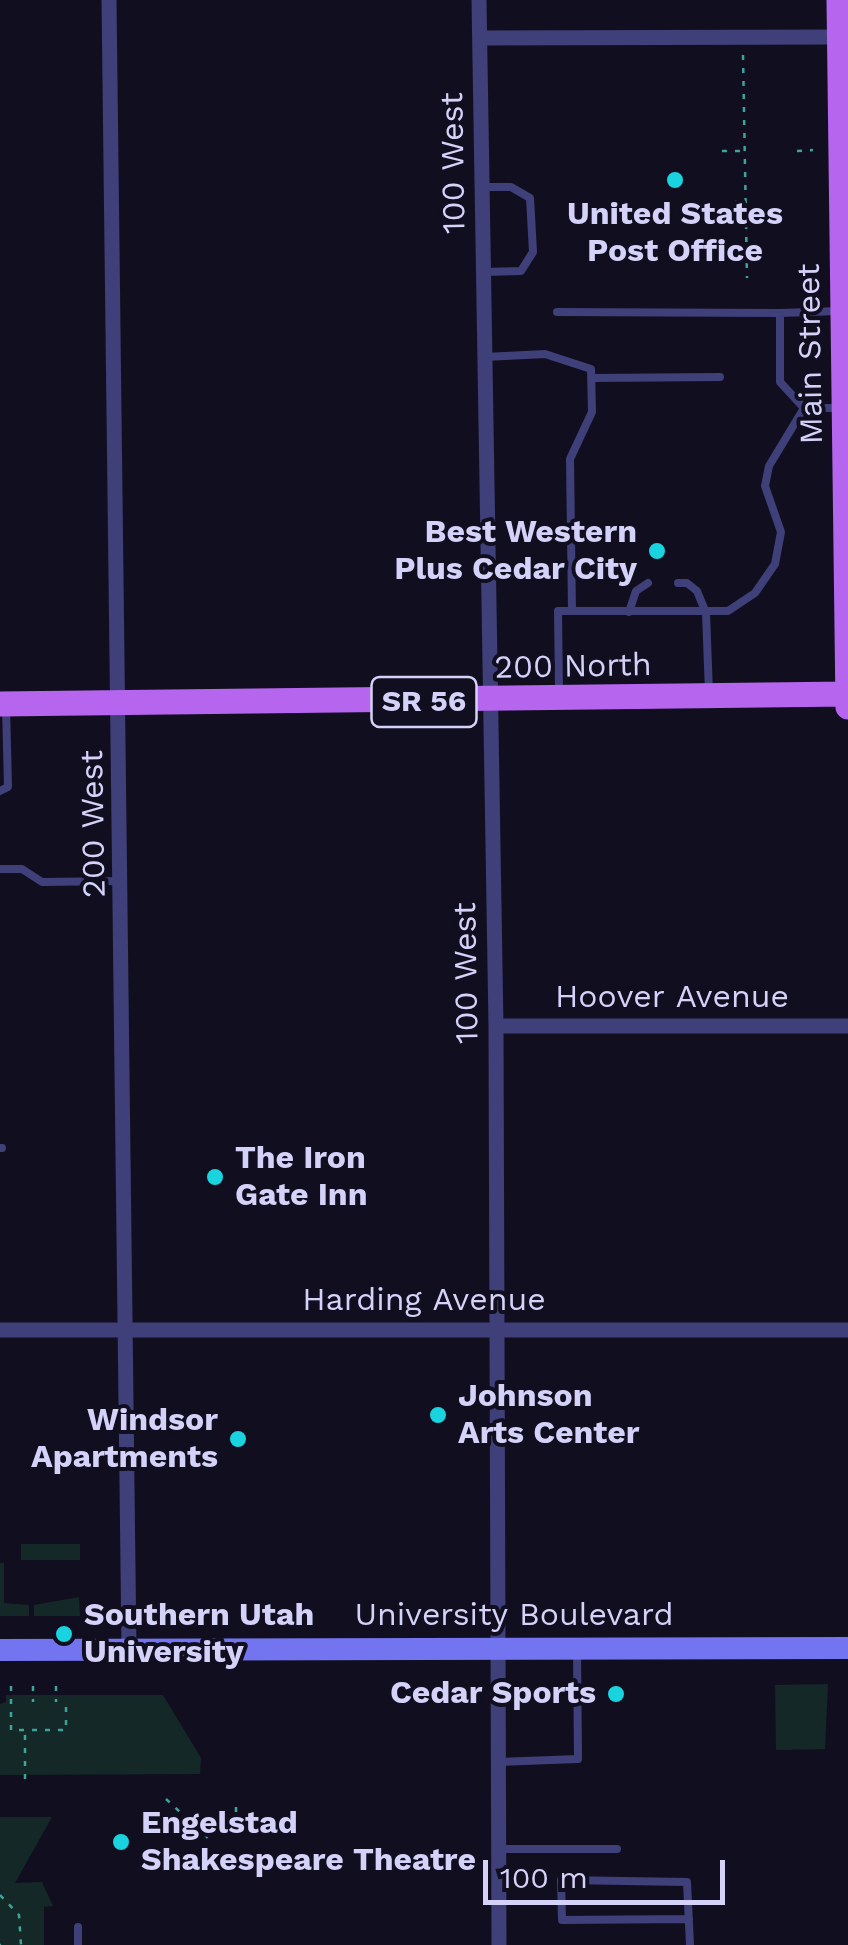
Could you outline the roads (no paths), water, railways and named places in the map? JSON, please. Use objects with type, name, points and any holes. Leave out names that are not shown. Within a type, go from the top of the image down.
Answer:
[{"type":"main road","name":"Main Street","points":[[839,0],[844,111],[848,707]]},
{"type":"main road","name":"200 North","points":[[3,704],[490,702],[848,694]]},
{"type":"main road","name":"University Boulevard","points":[[0,1650],[848,1648]]},
{"type":"street","name":"200 West","points":[[109,0],[121,703],[129,1648]]},
{"type":"street","name":"100 West","points":[[479,0],[496,1026],[499,1945]]},
{"type":"street","points":[[480,38],[839,37]]},
{"type":"street","name":"Hoover Avenue","points":[[496,1026],[848,1026]]},
{"type":"street","name":"Harding Avenue","points":[[0,1330],[848,1330]]},
{"type":"lane","points":[[482,188],[510,187],[530,198],[533,252],[522,271],[484,272]]},
{"type":"lane","points":[[557,312],[845,311]]},
{"type":"lane","points":[[780,313],[780,382],[804,408],[844,408]]},
{"type":"lane","points":[[485,357],[545,354],[591,369],[592,412],[570,459],[572,611]]},
{"type":"lane","points":[[592,378],[720,377]]},
{"type":"lane","points":[[559,700],[558,611],[728,611],[755,593],[776,564],[780,532],[765,486],[769,466],[804,408]]},
{"type":"lane","points":[[628,612],[636,591],[648,583]]},
{"type":"lane","points":[[678,583],[687,583],[698,591],[706,613],[710,697]]},
{"type":"lane","points":[[0,791],[8,787],[3,704]]},
{"type":"lane","points":[[0,869],[22,869],[42,882],[122,881]]},
{"type":"lane","points":[[497,1762],[578,1759],[577,1648]]},
{"type":"lane","points":[[497,1849],[617,1849]]},
{"type":"lane","points":[[689,1919],[562,1920],[561,1880],[687,1882],[689,1919],[690,1945]]},
{"type":"lane","points":[[78,1927],[78,1945]]},
{"type":"place","name":"United States Post Office","points":[[675,180]]},
{"type":"place","name":"Best Western Plus Cedar City","points":[[657,551]]},
{"type":"place","name":"The Iron Gate Inn","points":[[215,1177]]},
{"type":"place","name":"Johnson Arts Center","points":[[438,1415]]},
{"type":"place","name":"Windsor Apartments","points":[[238,1439]]},
{"type":"place","name":"Southern Utah University","points":[[64,1634]]},
{"type":"place","name":"Cedar Sports","points":[[616,1694]]},
{"type":"place","name":"Engelstad Shakespeare Theatre","points":[[121,1842]]}]
